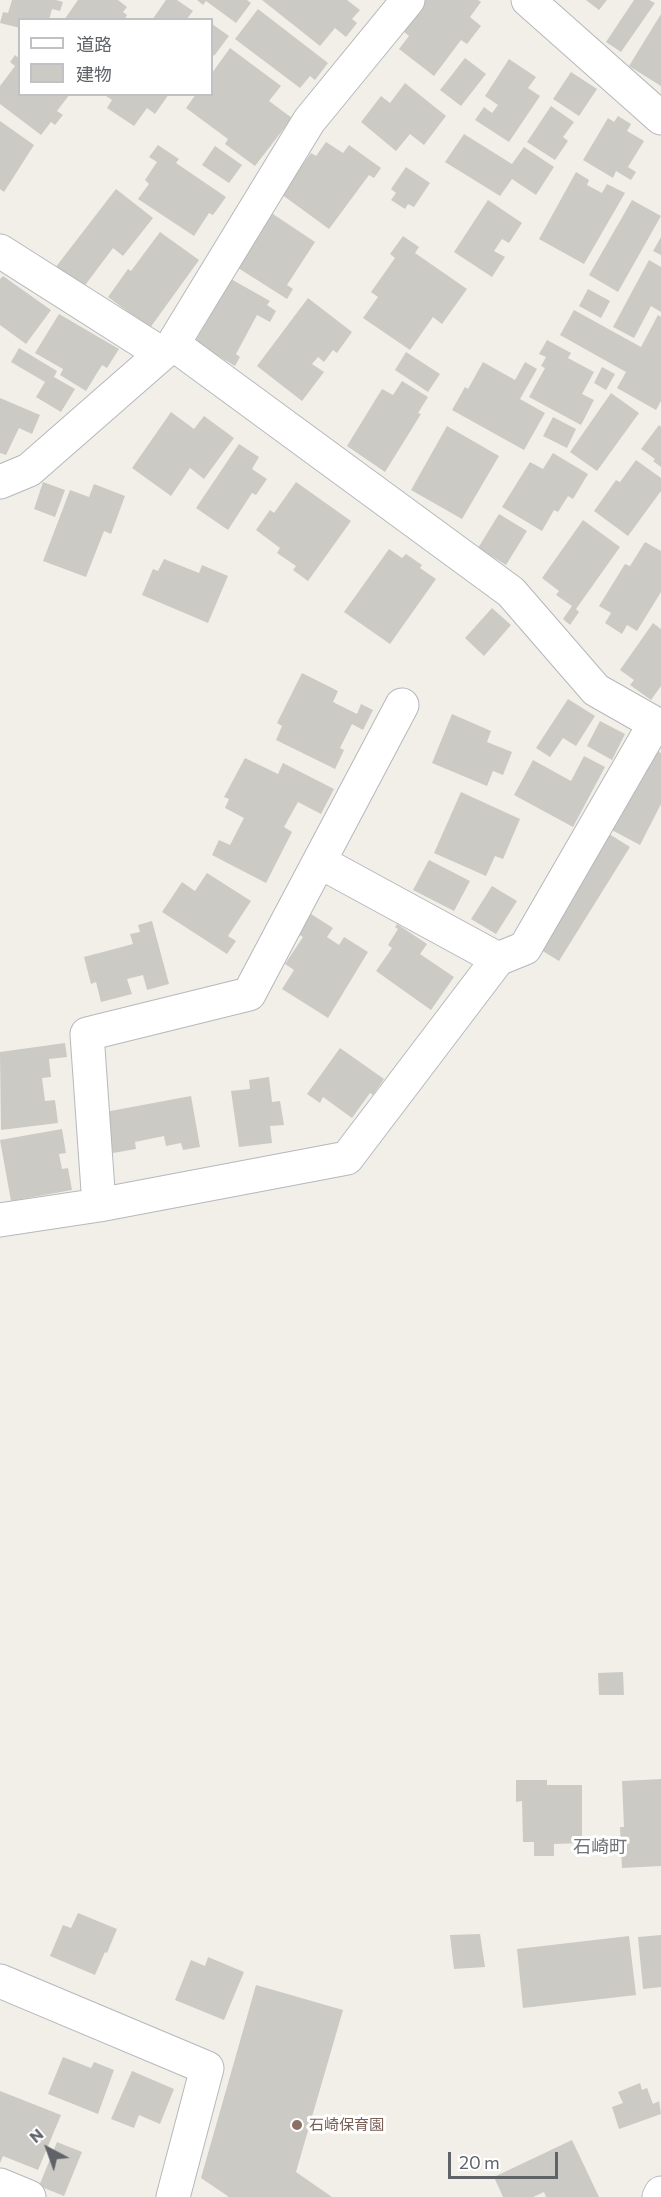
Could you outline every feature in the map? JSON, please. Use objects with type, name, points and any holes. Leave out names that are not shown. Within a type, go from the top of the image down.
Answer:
[{"type":"street","points":[[0,482],[29,471],[167,349],[309,121],[408,0]]},
{"type":"street","points":[[528,0],[661,118]]},
{"type":"street","points":[[0,251],[167,349],[511,592],[596,690],[658,725],[525,948],[498,959],[347,1158],[99,1205],[0,1221]]},
{"type":"street","points":[[99,1205],[87,1034],[249,994],[402,705]]},
{"type":"street","points":[[320,862],[498,959]]},
{"type":"street","points":[[0,1981],[207,2068],[172,2197]]},
{"type":"street","points":[[0,2185],[29,2197]]},
{"type":"building","points":[[12,0],[63,2],[60,11],[52,9],[50,18],[18,18],[18,28],[0,23],[3,12],[8,13]]},
{"type":"building","points":[[78,0],[118,0],[127,7],[123,12],[127,15],[125,18],[65,18]]},
{"type":"building","points":[[166,0],[177,0],[193,11],[188,18],[153,18]]},
{"type":"building","points":[[197,0],[247,0],[251,3],[236,23],[206,1],[203,5]]},
{"type":"building","points":[[262,0],[347,0],[360,10],[352,19],[357,23],[346,37],[335,28],[320,46]]},
{"type":"building","points":[[423,0],[478,0],[481,2],[470,17],[481,26],[467,44],[461,40],[434,76],[399,49],[409,36],[401,29]]},
{"type":"building","points":[[586,0],[607,0],[599,10]]},
{"type":"building","points":[[634,0],[649,0],[655,3],[621,52],[606,42]]},
{"type":"building","points":[[258,9],[328,63],[315,80],[310,76],[300,88],[235,39]]},
{"type":"building","points":[[661,14],[661,86],[629,66]]},
{"type":"building","points":[[213,25],[229,36],[213,55]]},
{"type":"building","points":[[230,48],[281,86],[269,101],[292,118],[255,166],[225,144],[228,139],[186,108],[195,96],[213,96],[213,72]]},
{"type":"building","points":[[15,55],[18,57],[18,96],[68,96],[57,111],[63,115],[55,125],[51,122],[41,135],[0,104],[0,86],[15,66],[10,62]]},
{"type":"building","points":[[465,58],[486,74],[461,106],[440,90]]},
{"type":"building","points":[[509,59],[536,77],[528,88],[540,96],[509,142],[475,120],[484,107],[492,113],[498,105],[485,96]]},
{"type":"building","points":[[571,72],[597,89],[579,116],[553,99]]},
{"type":"building","points":[[405,83],[446,116],[424,145],[410,134],[396,151],[361,122],[381,96],[390,103]]},
{"type":"building","points":[[106,96],[168,96],[155,114],[147,108],[134,126],[107,108],[112,100]]},
{"type":"building","points":[[551,106],[574,122],[563,137],[568,141],[555,160],[527,142]]},
{"type":"building","points":[[618,116],[631,124],[627,131],[644,141],[628,167],[636,172],[631,180],[616,171],[613,178],[583,160],[608,118],[614,122]]},
{"type":"building","points":[[0,121],[34,145],[4,192],[0,189]]},
{"type":"building","points":[[464,134],[512,164],[524,147],[554,167],[536,195],[512,179],[500,196],[445,162]]},
{"type":"building","points":[[326,142],[343,153],[349,145],[381,168],[374,178],[369,175],[329,229],[281,194],[311,153],[316,156]]},
{"type":"building","points":[[158,145],[179,159],[176,163],[226,197],[213,215],[209,213],[194,236],[138,199],[149,184],[145,180],[157,162],[149,157]]},
{"type":"building","points":[[215,146],[242,165],[229,183],[202,165]]},
{"type":"building","points":[[406,167],[430,183],[414,207],[408,204],[405,209],[391,200],[396,193],[391,189]]},
{"type":"building","points":[[576,172],[589,180],[587,185],[602,193],[607,184],[625,193],[584,264],[539,239]]},
{"type":"building","points":[[116,189],[153,218],[123,256],[113,248],[83,288],[55,268]]},
{"type":"building","points":[[488,200],[522,223],[509,243],[502,239],[494,251],[505,257],[492,277],[454,252]]},
{"type":"building","points":[[632,200],[661,216],[618,292],[589,275]]},
{"type":"building","points":[[270,212],[315,242],[287,285],[293,289],[287,299],[235,266]]},
{"type":"building","points":[[160,232],[199,260],[150,328],[108,297],[128,269],[131,271]]},
{"type":"building","points":[[403,236],[419,247],[415,253],[467,289],[442,324],[433,317],[410,350],[363,318],[378,297],[371,292],[395,258],[390,254]]},
{"type":"building","points":[[661,237],[661,255],[653,251]]},
{"type":"building","points":[[649,260],[661,267],[661,312],[651,306],[634,338],[613,327]]},
{"type":"building","points":[[3,276],[51,310],[26,344],[0,325],[0,279]]},
{"type":"building","points":[[231,279],[270,301],[267,305],[276,311],[270,322],[257,315],[236,354],[240,357],[235,366],[195,342]]},
{"type":"building","points":[[588,289],[610,301],[601,318],[579,306]]},
{"type":"building","points":[[308,298],[352,332],[337,353],[333,350],[324,362],[318,357],[312,364],[324,372],[302,401],[257,366]]},
{"type":"building","points":[[574,310],[641,347],[658,315],[661,317],[661,401],[656,410],[617,388],[626,372],[560,335]]},
{"type":"building","points":[[59,314],[119,349],[107,368],[102,365],[86,391],[60,375],[63,369],[35,353]]},
{"type":"building","points":[[547,340],[571,353],[568,358],[594,372],[582,394],[594,400],[581,425],[529,397],[545,368],[541,366],[546,357],[539,354]]},
{"type":"building","points":[[19,348],[57,371],[54,377],[75,389],[61,412],[36,397],[45,382],[11,362]]},
{"type":"building","points":[[406,352],[440,374],[428,392],[395,370]]},
{"type":"building","points":[[483,362],[515,380],[525,362],[537,369],[520,399],[545,413],[524,450],[452,410],[465,387],[468,389]]},
{"type":"building","points":[[602,367],[615,374],[606,390],[594,383]]},
{"type":"building","points":[[402,381],[428,397],[418,413],[421,414],[385,472],[347,446],[382,389],[393,395]]},
{"type":"building","points":[[611,393],[639,413],[597,471],[570,452]]},
{"type":"building","points":[[0,398],[40,415],[32,434],[19,428],[6,455],[0,453]]},
{"type":"building","points":[[171,412],[194,429],[204,416],[234,438],[204,479],[190,468],[171,496],[132,468]]},
{"type":"building","points":[[553,417],[576,429],[567,448],[543,436]]},
{"type":"building","points":[[659,425],[661,427],[661,467],[653,461],[655,459],[641,449]]},
{"type":"building","points":[[447,426],[499,456],[462,519],[411,490]]},
{"type":"building","points":[[239,444],[259,457],[252,469],[267,479],[256,495],[252,493],[228,530],[196,508]]},
{"type":"building","points":[[553,453],[588,474],[573,499],[568,496],[558,512],[554,510],[542,531],[502,507],[530,462],[543,469]]},
{"type":"building","points":[[636,460],[661,478],[661,491],[628,536],[594,511],[616,480],[620,482]]},
{"type":"building","points":[[43,482],[65,490],[55,517],[34,509]]},
{"type":"building","points":[[296,482],[351,521],[308,581],[293,570],[296,566],[277,553],[280,548],[256,530],[270,510],[274,513]]},
{"type":"building","points":[[94,484],[125,496],[111,534],[104,531],[86,577],[43,561],[70,490],[89,497]]},
{"type":"building","points":[[499,514],[527,531],[506,565],[478,548]]},
{"type":"building","points":[[583,520],[620,547],[576,609],[579,612],[570,625],[563,619],[572,606],[556,595],[559,591],[542,578]]},
{"type":"building","points":[[645,542],[661,551],[661,592],[637,631],[627,625],[622,634],[605,623],[611,613],[599,606],[625,564],[630,566]]},
{"type":"building","points":[[389,549],[402,558],[406,554],[436,579],[390,644],[344,612]]},
{"type":"building","points":[[164,559],[199,573],[202,565],[228,576],[208,623],[142,595],[153,569],[158,571]]},
{"type":"building","points":[[492,608],[511,625],[484,656],[465,638]]},
{"type":"building","points":[[653,623],[661,629],[661,686],[651,700],[630,685],[634,680],[620,670]]},
{"type":"building","points":[[302,673],[338,691],[333,702],[357,714],[361,704],[373,710],[363,730],[352,724],[340,748],[344,750],[335,769],[276,740],[282,726],[277,723]]},
{"type":"building","points":[[568,699],[595,716],[576,746],[563,738],[550,757],[536,748]]},
{"type":"building","points":[[452,714],[491,731],[487,742],[512,752],[503,775],[493,771],[487,786],[432,763]]},
{"type":"building","points":[[600,721],[625,734],[612,760],[587,746]]},
{"type":"building","points":[[653,749],[661,753],[661,804],[640,845],[608,828]]},
{"type":"building","points":[[584,756],[605,767],[573,827],[514,795],[533,760],[571,781]]},
{"type":"building","points":[[245,758],[278,774],[283,763],[334,789],[321,814],[298,802],[284,827],[292,832],[266,883],[212,855],[219,840],[230,845],[244,818],[225,808],[229,799],[224,797]]},
{"type":"building","points":[[461,792],[520,819],[503,859],[495,856],[486,876],[434,853]]},
{"type":"building","points":[[606,832],[630,847],[559,961],[536,947]]},
{"type":"building","points":[[429,860],[470,881],[454,911],[413,890]]},
{"type":"building","points":[[207,873],[251,901],[228,936],[236,941],[227,954],[162,912],[182,882],[195,891]]},
{"type":"building","points":[[492,886],[517,901],[496,934],[471,919]]},
{"type":"building","points":[[311,914],[333,928],[327,937],[339,945],[344,937],[368,952],[328,1018],[282,989],[294,970],[285,964],[303,937],[298,934]]},
{"type":"building","points":[[152,921],[169,984],[147,990],[143,975],[127,979],[132,994],[101,1002],[96,982],[91,984],[84,957],[133,944],[130,934],[140,932],[138,925]]},
{"type":"building","points":[[397,924],[427,944],[420,954],[454,977],[431,1010],[376,971],[392,948],[388,945],[398,929],[395,927]]},
{"type":"building","points":[[65,1043],[67,1057],[49,1059],[51,1077],[42,1078],[45,1101],[55,1100],[58,1123],[1,1130],[0,1052]]},
{"type":"building","points":[[340,1048],[384,1079],[373,1095],[370,1093],[352,1118],[323,1097],[320,1103],[307,1094]]},
{"type":"building","points":[[269,1077],[272,1102],[280,1101],[284,1125],[270,1126],[272,1143],[239,1147],[231,1091],[250,1089],[249,1080]]},
{"type":"building","points":[[191,1096],[200,1147],[183,1150],[181,1143],[166,1146],[164,1136],[135,1142],[136,1149],[113,1153],[105,1112]]},
{"type":"building","points":[[62,1129],[66,1153],[59,1154],[62,1169],[68,1168],[72,1190],[11,1201],[0,1140]]},
{"type":"building","points":[[623,1672],[624,1695],[599,1695],[598,1673]]},
{"type":"building","points":[[661,1779],[661,1866],[622,1868],[620,1827],[624,1827],[622,1781]]},
{"type":"building","points":[[516,1780],[547,1780],[547,1785],[582,1785],[582,1843],[554,1844],[554,1856],[534,1856],[534,1842],[523,1842],[522,1801],[516,1802]]},
{"type":"building","points":[[78,1913],[117,1929],[95,1975],[50,1956],[63,1925],[71,1928]]},
{"type":"building","points":[[480,1934],[485,1967],[454,1969],[450,1935]]},
{"type":"building","points":[[661,1935],[661,1987],[643,1989],[638,1937]]},
{"type":"building","points":[[629,1936],[636,1995],[523,2008],[517,1949]]},
{"type":"building","points":[[208,1957],[244,1972],[224,2020],[175,2000],[191,1960],[205,1966]]},
{"type":"building","points":[[256,1985],[343,2010],[296,2172],[332,2197],[229,2197],[201,2178]]},
{"type":"building","points":[[63,2057],[91,2068],[94,2062],[114,2070],[98,2114],[48,2094]]},
{"type":"building","points":[[132,2071],[174,2089],[160,2124],[139,2115],[134,2128],[111,2119]]},
{"type":"building","points":[[640,2083],[642,2090],[647,2088],[653,2104],[659,2101],[661,2114],[619,2129],[612,2107],[623,2103],[618,2092]]},
{"type":"building","points":[[0,2091],[61,2115],[38,2170],[3,2156],[0,2163]]},
{"type":"building","points":[[572,2140],[599,2197],[546,2197],[544,2192],[533,2197],[503,2197],[494,2177]]},
{"type":"building","points":[[57,2142],[82,2152],[64,2196],[39,2186]]},
{"type":"place","name":"石崎保育園","points":[[297,2125]]},
{"type":"district","name":"石崎町","points":[[600,1847]]}]
